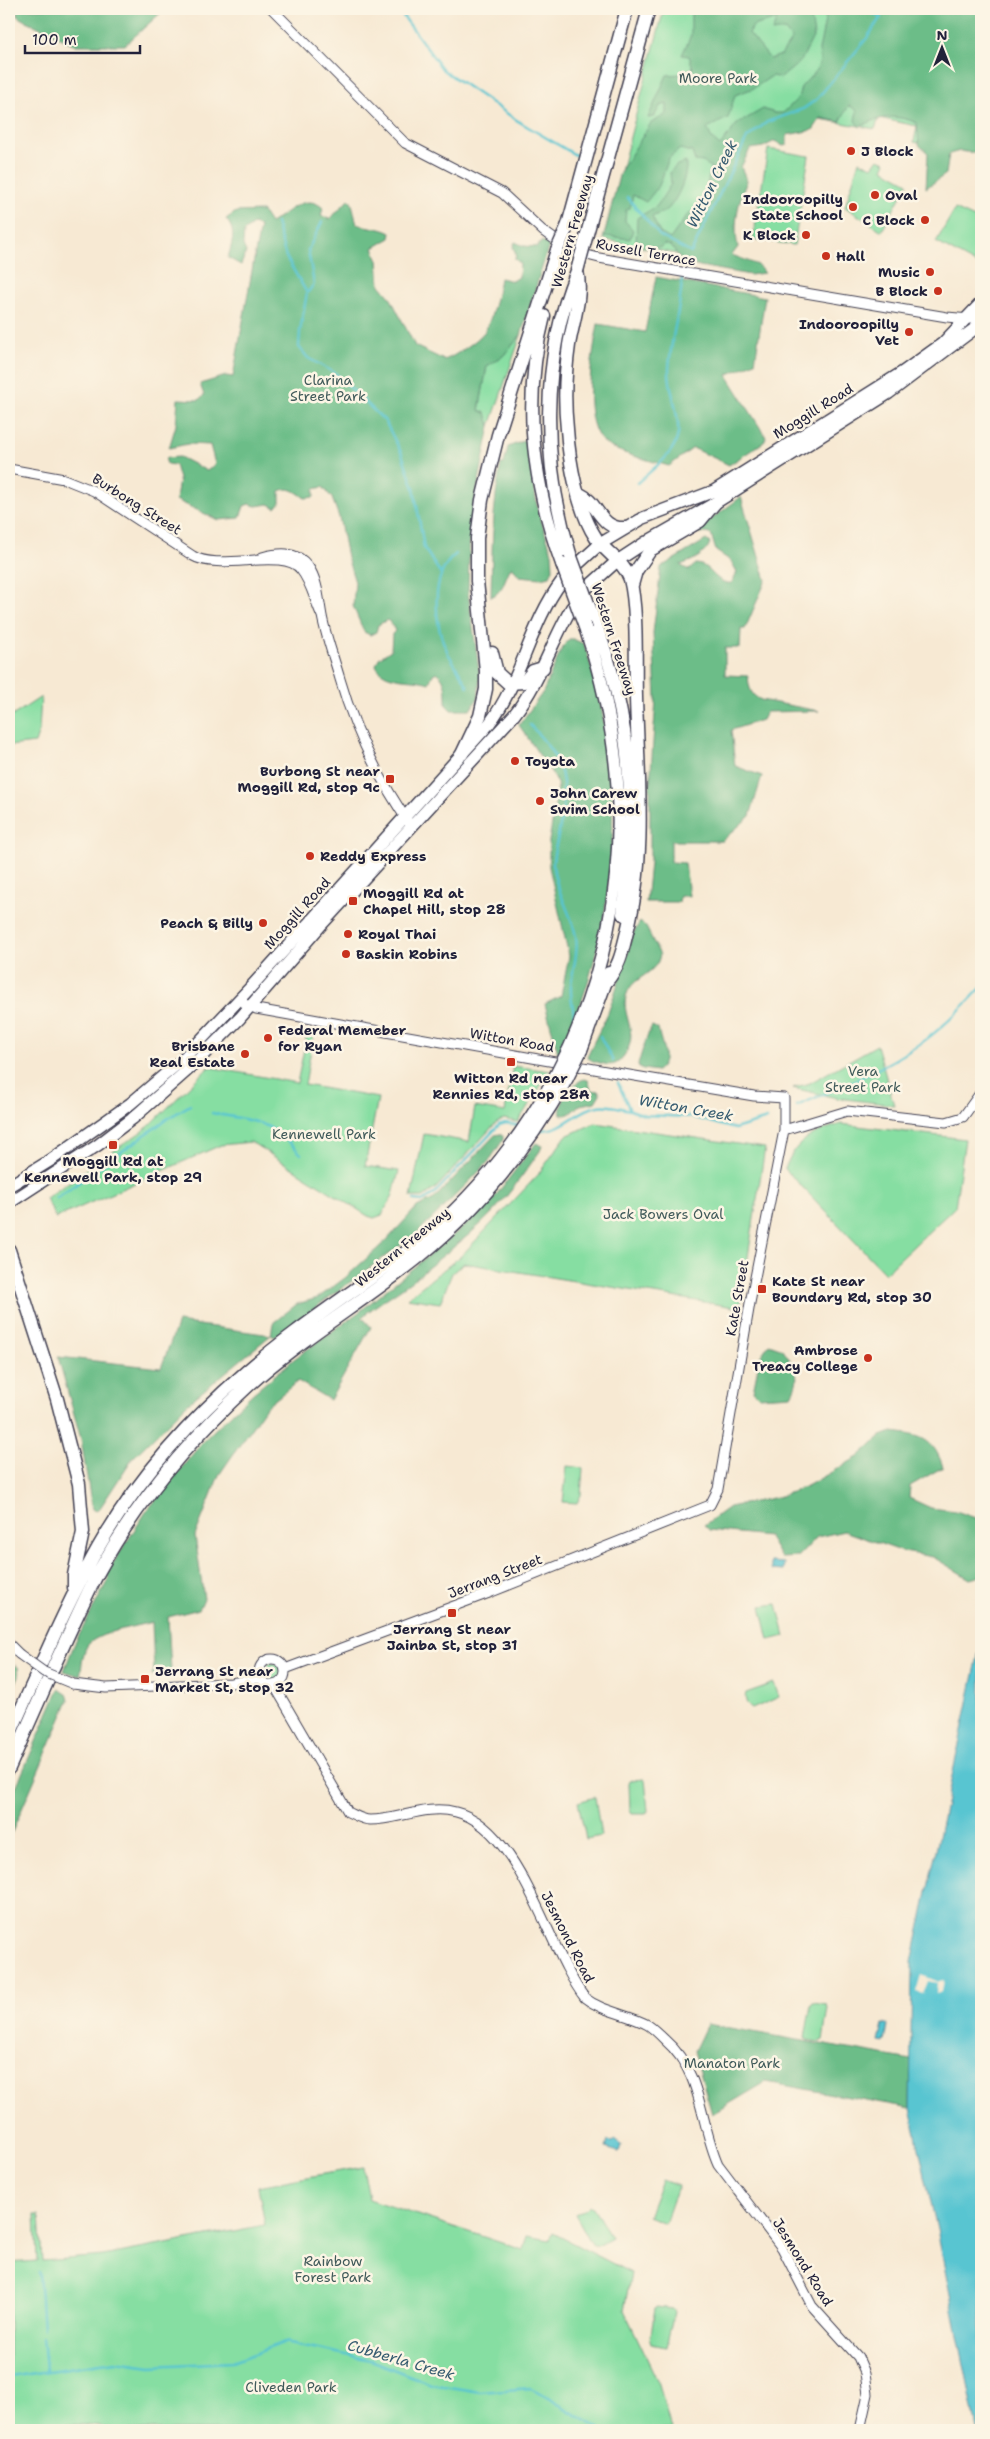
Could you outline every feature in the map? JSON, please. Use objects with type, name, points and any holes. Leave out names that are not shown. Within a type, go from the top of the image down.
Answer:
[{"type":"highway","name":"Western Freeway","points":[[45,1671],[80,1595],[163,1475],[204,1427],[270,1367],[397,1274],[443,1236],[494,1185],[561,1076],[607,981],[620,932],[626,896],[631,812],[627,750],[608,658],[593,617],[549,528],[540,489],[532,409],[540,332],[555,265],[568,225],[627,9]]},
{"type":"highway","name":"Western Freeway","points":[[576,1048],[601,962],[615,891],[620,836],[619,788],[612,726],[603,685],[569,568],[553,480],[549,421],[551,380],[559,332],[648,9]]},
{"type":"highway","points":[[462,754],[476,726],[485,696],[486,671],[478,611],[477,560],[479,520],[488,473],[555,265]]},
{"type":"highway","points":[[577,271],[581,285],[569,345],[565,389],[567,431],[579,493],[593,533],[600,544],[628,574],[632,585],[640,789],[640,846],[630,918],[618,967],[607,981]]},
{"type":"highway","name":"Moggill Road","points":[[9,1202],[66,1166],[132,1119],[191,1067],[249,1006],[408,821],[496,714],[514,684],[537,622],[569,568],[600,544],[641,519],[714,491],[918,362],[942,344],[981,302]]},
{"type":"highway","name":"Moggill Road","points":[[715,503],[902,384],[981,322]]},
{"type":"highway","points":[[488,473],[483,524],[488,635],[497,673],[501,679],[514,684],[524,682],[533,671],[543,668]]},
{"type":"highway","points":[[579,493],[589,498],[596,511],[606,522],[618,528],[625,528]]},
{"type":"highway","points":[[583,593],[617,561],[700,521],[715,503]]},
{"type":"highway","points":[[632,585],[636,572],[649,546]]},
{"type":"highway","name":"Moggill Road","points":[[9,1186],[51,1160],[150,1088],[196,1046],[408,821],[505,726],[526,700],[543,668],[557,633],[572,607]]},
{"type":"highway","points":[[9,1250],[57,1399],[79,1484],[83,1532],[74,1575],[80,1595]]},
{"type":"highway","points":[[9,1736],[45,1671]]},
{"type":"highway","points":[[9,1768],[45,1671]]},
{"type":"street","name":"Russell Terrace","points":[[272,9],[405,143],[502,192],[549,236],[579,253],[981,322]]},
{"type":"street","name":"Burbong Street","points":[[9,469],[64,479],[94,490],[200,560],[213,563],[247,560],[283,560],[297,566],[304,574],[322,616],[356,728],[408,821]]},
{"type":"street","name":"Witton Road","points":[[238,1000],[249,1006],[617,1073],[754,1096],[784,1098]]},
{"type":"street","points":[[784,1130],[847,1110],[946,1122],[962,1117],[981,1092]]},
{"type":"street","name":"Kate Street","points":[[713,1502],[718,1489],[750,1298],[784,1130],[784,1098]]},
{"type":"street","name":"Jerrang Street","points":[[285,1669],[502,1588],[699,1511],[713,1502]]},
{"type":"street","points":[[9,1644],[19,1654],[44,1672],[73,1684],[106,1688],[231,1683],[260,1678]]},
{"type":"street","points":[[270,1659],[279,1661],[285,1669],[283,1679],[274,1685],[266,1684],[260,1678],[261,1664],[270,1659]]},
{"type":"street","name":"Jesmond Road","points":[[274,1685],[348,1812],[368,1820],[434,1809],[458,1812],[476,1821],[494,1835],[517,1870],[585,1998],[594,2005],[650,2026],[676,2048],[696,2084],[713,2152],[718,2164],[782,2248],[812,2306],[858,2357],[864,2370],[868,2394],[860,2430]]},
{"type":"green space","points":[[17,9],[165,9],[125,45],[75,45],[18,17]]},
{"type":"green space","name":"Moore Park","points":[[664,9],[981,9],[981,154],[914,142],[917,126],[879,118],[875,129],[815,118],[746,144],[707,260],[603,239]]},
{"type":"green space","name":"Moore Park","points":[[691,9],[808,9],[810,11],[814,35],[801,61],[781,78],[772,76],[754,88],[735,95],[728,118],[707,128],[712,139],[720,146],[737,124],[763,109],[775,113],[783,113],[798,98],[801,87],[817,70],[820,60],[819,50],[826,15],[823,9],[981,9],[981,154],[960,151],[949,154],[946,174],[926,188],[928,153],[919,145],[917,123],[895,117],[874,120],[860,127],[855,121],[857,111],[849,105],[840,122],[821,118],[813,130],[787,135],[787,145],[783,146],[775,141],[763,147],[750,149],[741,167],[747,181],[737,214],[738,247],[732,255],[758,265],[764,273],[750,275],[683,263],[671,246],[664,244],[662,247],[648,248],[638,245],[636,242],[637,218],[657,206],[671,184],[670,172],[677,165],[686,162],[684,180],[679,192],[668,209],[652,217],[660,233],[670,239],[688,214],[696,210],[705,194],[711,167],[703,162],[695,161],[692,152],[680,149],[669,158],[659,186],[646,202],[633,195],[630,208],[626,210],[625,221],[633,230],[630,239],[604,236],[620,172],[651,123],[667,114],[667,104],[660,106],[654,117],[648,118],[667,75],[681,74],[693,68],[689,56],[682,55],[691,35]],"holes":[[[777,19],[772,32],[785,30],[792,39],[781,55],[770,59],[749,33],[753,26]]]},
{"type":"green space","points":[[768,149],[809,156],[794,245],[753,239]]},
{"type":"green space","name":"Oval","points":[[878,159],[886,162],[883,169],[908,183],[882,231],[845,207],[859,161],[872,167]]},
{"type":"green space","name":"Clarina Street Park","points":[[349,199],[357,224],[391,233],[390,238],[373,248],[378,260],[380,285],[390,297],[415,346],[444,360],[466,348],[485,331],[496,298],[500,278],[513,281],[519,277],[520,263],[515,259],[516,254],[513,247],[515,242],[524,246],[537,247],[542,241],[549,245],[521,335],[503,356],[487,366],[479,410],[486,413],[490,426],[470,525],[468,592],[480,677],[478,698],[470,710],[451,710],[446,705],[446,691],[443,679],[437,672],[433,674],[429,683],[385,675],[376,665],[379,658],[391,650],[392,634],[395,631],[387,620],[378,625],[376,632],[370,635],[364,632],[353,606],[355,582],[347,557],[339,517],[332,498],[323,487],[314,489],[314,497],[305,498],[293,490],[280,491],[280,503],[276,508],[269,504],[256,506],[249,504],[244,506],[240,518],[218,520],[176,500],[179,479],[175,465],[167,464],[165,458],[180,457],[207,471],[215,464],[210,445],[188,444],[169,448],[176,425],[178,399],[199,400],[204,395],[200,384],[226,376],[233,377],[260,226],[253,224],[244,231],[243,245],[246,252],[241,265],[228,258],[233,233],[226,219],[236,212],[262,211],[270,223],[295,206],[309,202],[316,203],[323,208],[321,216],[330,219]]},
{"type":"green space","points":[[955,209],[981,221],[981,267],[936,242]]},
{"type":"green space","points":[[656,277],[765,297],[755,362],[727,375],[766,437],[764,442],[729,465],[693,448],[669,466],[620,451],[607,445],[598,436],[590,406],[590,388],[598,324],[645,332]]},
{"type":"green space","points":[[521,335],[490,426],[486,414],[479,411],[487,366],[503,356]]},
{"type":"green space","points":[[526,440],[538,511],[552,553],[553,569],[550,576],[541,578],[519,576],[512,566],[502,587],[491,597],[494,514],[501,464],[504,464],[508,447]]},
{"type":"green space","points":[[741,497],[766,580],[745,629],[741,629],[740,648],[725,648],[725,675],[748,676],[754,696],[761,700],[819,711],[766,712],[762,720],[731,730],[735,766],[762,776],[750,816],[722,841],[671,841],[671,862],[685,863],[689,896],[680,896],[679,902],[646,902],[650,863],[650,785],[656,699],[653,633],[661,567],[706,540],[710,543],[705,552],[693,560],[680,565],[689,570],[696,564],[701,565],[721,581],[732,583],[737,572],[731,561],[716,551],[711,534],[694,532]]},
{"type":"green space","points":[[569,639],[584,644],[596,684],[605,726],[610,767],[612,851],[608,892],[590,975],[562,1049],[558,1053],[545,1004],[561,996],[569,956],[549,867],[549,841],[558,787],[555,778],[519,725],[543,692],[562,648]]},
{"type":"green space","points":[[41,697],[39,731],[35,743],[9,746],[9,718]]},
{"type":"green space","points":[[640,922],[646,927],[660,955],[655,967],[631,986],[625,1000],[631,1039],[629,1048],[623,1057],[613,1065],[594,1062],[587,1056],[608,1013],[627,957],[632,935]]},
{"type":"green space","points":[[652,1026],[658,1029],[664,1052],[663,1062],[657,1071],[643,1069],[638,1066]]},
{"type":"green space","name":"Kennewell Park","points":[[308,1030],[314,1031],[305,1085],[378,1098],[365,1166],[399,1171],[393,1195],[382,1215],[374,1218],[368,1216],[251,1142],[221,1145],[56,1218],[46,1198],[148,1127],[209,1067],[297,1083]]},
{"type":"green space","name":"Vera Street Park","points":[[877,1045],[894,1105],[837,1098],[793,1088],[810,1083]]},
{"type":"green space","points":[[513,1066],[550,1071],[518,1122],[504,1119],[495,1124],[436,1188],[423,1197],[411,1197],[424,1134],[469,1142],[475,1107],[505,1112]]},
{"type":"green space","points":[[588,1080],[591,1090],[599,1091],[600,1094],[595,1102],[580,1105],[569,1114],[561,1115],[562,1105],[567,1094],[579,1081]]},
{"type":"green space","name":"Jack Bowers Oval","points":[[595,1123],[765,1148],[740,1308],[464,1263],[452,1273],[440,1303],[407,1298],[461,1256],[537,1176],[566,1136]]},
{"type":"green space","points":[[841,1124],[965,1139],[955,1207],[885,1273],[785,1169],[789,1159],[800,1144],[822,1130]]},
{"type":"green space","points":[[495,1135],[503,1136],[503,1140],[489,1161],[416,1234],[275,1337],[271,1335],[273,1323],[297,1304],[318,1298],[345,1278],[387,1240],[417,1207],[434,1199]]},
{"type":"green space","points":[[536,1143],[542,1146],[540,1151],[506,1197],[483,1222],[411,1281],[362,1317],[371,1327],[330,1400],[298,1381],[266,1407],[219,1475],[195,1536],[204,1599],[199,1609],[168,1617],[171,1671],[174,1674],[151,1675],[154,1671],[152,1622],[98,1637],[91,1641],[85,1649],[80,1676],[64,1671],[74,1645],[109,1578],[106,1574],[146,1512],[204,1440],[251,1395],[294,1359],[359,1312],[468,1223],[493,1199]]},
{"type":"green space","points":[[178,1322],[271,1335],[186,1405],[132,1459],[100,1508],[95,1511],[92,1509],[81,1439],[58,1357],[161,1368]]},
{"type":"green space","points":[[769,1344],[783,1349],[794,1366],[797,1376],[795,1388],[791,1395],[759,1397],[753,1391],[760,1357]]},
{"type":"green space","points":[[892,1432],[911,1435],[925,1440],[935,1450],[943,1467],[910,1486],[909,1498],[931,1508],[956,1511],[981,1520],[981,1576],[970,1579],[933,1557],[904,1552],[844,1531],[817,1537],[798,1557],[781,1558],[768,1536],[709,1530],[704,1525],[729,1507],[778,1497],[807,1486],[858,1457],[881,1436]]},
{"type":"green space","points":[[567,1466],[583,1468],[581,1495],[577,1503],[563,1502]]},
{"type":"green space","points":[[777,1604],[785,1636],[769,1640],[761,1606]]},
{"type":"green space","points":[[273,1663],[279,1666],[282,1672],[279,1678],[273,1681],[267,1678],[264,1672],[267,1666]]},
{"type":"green space","points":[[15,1665],[18,1667],[19,1676],[9,1699],[9,1677]]},
{"type":"green space","points":[[774,1683],[779,1697],[752,1709],[750,1708],[747,1704],[746,1693]]},
{"type":"green space","points":[[59,1689],[68,1695],[69,1700],[9,1839],[9,1803]]},
{"type":"green space","points":[[645,1779],[648,1811],[646,1814],[632,1814],[630,1811],[630,1780]]},
{"type":"green space","points":[[595,1797],[601,1836],[586,1839],[578,1802]]},
{"type":"green space","points":[[813,2003],[827,2005],[828,2008],[823,2040],[819,2042],[807,2040],[805,2037]]},
{"type":"green space","name":"Manaton Park","points":[[707,2024],[911,2060],[910,2108],[766,2082],[712,2114],[694,2051]]},
{"type":"green space","points":[[363,2167],[369,2199],[523,2250],[527,2236],[550,2240],[553,2233],[631,2273],[624,2310],[659,2384],[673,2430],[125,2430],[84,2425],[9,2423],[9,2263],[37,2261],[35,2215],[39,2215],[42,2261],[103,2256],[265,2225],[258,2186]]},
{"type":"green space","points":[[662,2180],[678,2186],[665,2223],[648,2216]]},
{"type":"green space","points":[[590,2206],[593,2207],[611,2238],[597,2246],[593,2246],[575,2214]]},
{"type":"green space","points":[[658,2307],[672,2309],[674,2312],[666,2347],[651,2344],[650,2341],[655,2309]]},
{"type":"water","points":[[771,1562],[784,1563],[783,1571],[771,1570]]},
{"type":"water","points":[[981,1642],[981,2430],[977,2430],[938,2234],[910,2108],[912,1962]]},
{"type":"water","points":[[883,2024],[888,2025],[885,2042],[879,2041]]},
{"type":"water","points":[[614,2140],[621,2145],[619,2152],[605,2148],[607,2141],[612,2142]]},
{"type":"pier","points":[[921,1975],[939,1982],[944,1981],[942,1992],[936,1994],[937,1983],[928,1981],[923,1994],[916,1992]]},
{"type":"waterway","points":[[398,9],[443,70],[518,121],[577,156]]},
{"type":"waterway","points":[[866,9],[881,18]]},
{"type":"waterway","name":"Witton Creek","points":[[627,197],[660,236],[691,253],[747,138],[767,122],[803,109],[817,99],[867,38],[886,9]]},
{"type":"waterway","points":[[308,292],[314,284],[308,250],[322,222]]},
{"type":"waterway","points":[[276,223],[286,257],[307,293],[299,347],[308,358],[335,373],[385,421],[402,454],[414,488],[424,548],[441,574]]},
{"type":"waterway","name":"Witton Creek","points":[[637,483],[667,455],[676,442],[678,434],[678,419],[670,385],[669,370],[682,275]]},
{"type":"waterway","name":"Witton Creek","points":[[456,554],[447,563],[441,574],[438,587],[437,615],[443,642],[468,687]]},
{"type":"waterway","name":"Witton Creek","points":[[530,725],[551,750],[561,773],[563,785],[564,799],[553,865],[554,875],[576,937],[577,949],[571,989],[574,1016]]},
{"type":"waterway","name":"Witton Creek","points":[[797,1106],[872,1072],[901,1056],[942,1027],[981,988]]},
{"type":"waterway","name":"Witton Creek","points":[[600,1036],[613,1061]]},
{"type":"waterway","name":"Witton Creek","points":[[618,1083],[630,1110],[645,1115],[692,1117],[735,1129],[767,1119]]},
{"type":"waterway","points":[[57,1198],[167,1119],[190,1105]]},
{"type":"waterway","points":[[540,1130],[556,1127],[590,1108],[598,1106],[630,1110]]},
{"type":"waterway","points":[[212,1113],[251,1121],[271,1128],[301,1154]]},
{"type":"waterway","points":[[414,1200],[422,1201],[434,1194],[499,1125],[506,1123],[520,1126]]},
{"type":"waterway","points":[[39,2272],[43,2329]]},
{"type":"waterway","points":[[43,2337],[46,2370]]},
{"type":"waterway","name":"Cubberla Creek","points":[[9,2377],[115,2361],[151,2366],[233,2362],[285,2342],[370,2360],[431,2384],[480,2392],[531,2388],[602,2430]]},
{"type":"place","name":"J Block","points":[[851,151]]},
{"type":"place","name":"Oval","points":[[875,195]]},
{"type":"place","name":"Indooroopilly State School","points":[[853,207]]},
{"type":"place","name":"C Block","points":[[925,220]]},
{"type":"place","name":"K Block","points":[[806,235]]},
{"type":"place","name":"Hall","points":[[826,256]]},
{"type":"place","name":"Music","points":[[930,272]]},
{"type":"place","name":"B Block","points":[[938,291]]},
{"type":"place","name":"Indooroopilly Vet","points":[[909,332]]},
{"type":"place","name":"Toyota","points":[[515,761]]},
{"type":"place","name":"Burbong St near Moggill Rd, stop 9c","points":[[390,779]]},
{"type":"place","name":"John Carew Swim School","points":[[540,801]]},
{"type":"place","name":"Reddy Express","points":[[310,856]]},
{"type":"place","name":"Moggill Rd at Chapel Hill, stop 28","points":[[353,901]]},
{"type":"place","name":"Peach & Billy","points":[[263,923]]},
{"type":"place","name":"Royal Thai","points":[[348,934]]},
{"type":"place","name":"Baskin Robins","points":[[346,954]]},
{"type":"place","name":"Federal Memeber for Ryan","points":[[268,1038]]},
{"type":"place","name":"Brisbane Real Estate","points":[[245,1054]]},
{"type":"place","name":"Witton Rd near Rennies Rd, stop 28A","points":[[511,1062]]},
{"type":"place","name":"Moggill Rd at Kennewell Park, stop 29","points":[[113,1145]]},
{"type":"place","name":"Kate St near Boundary Rd, stop 30","points":[[762,1289]]},
{"type":"place","name":"Ambrose Treacy College","points":[[868,1358]]},
{"type":"place","name":"Jerrang St near Jainba St, stop 31","points":[[452,1613]]},
{"type":"place","name":"Jerrang St near Market St, stop 32","points":[[145,1679]]},
{"type":"park label","name":"Rainbow Forest Park","points":[[333,2270]]},
{"type":"park label","name":"Cliveden Park","points":[[291,2387]]}]
